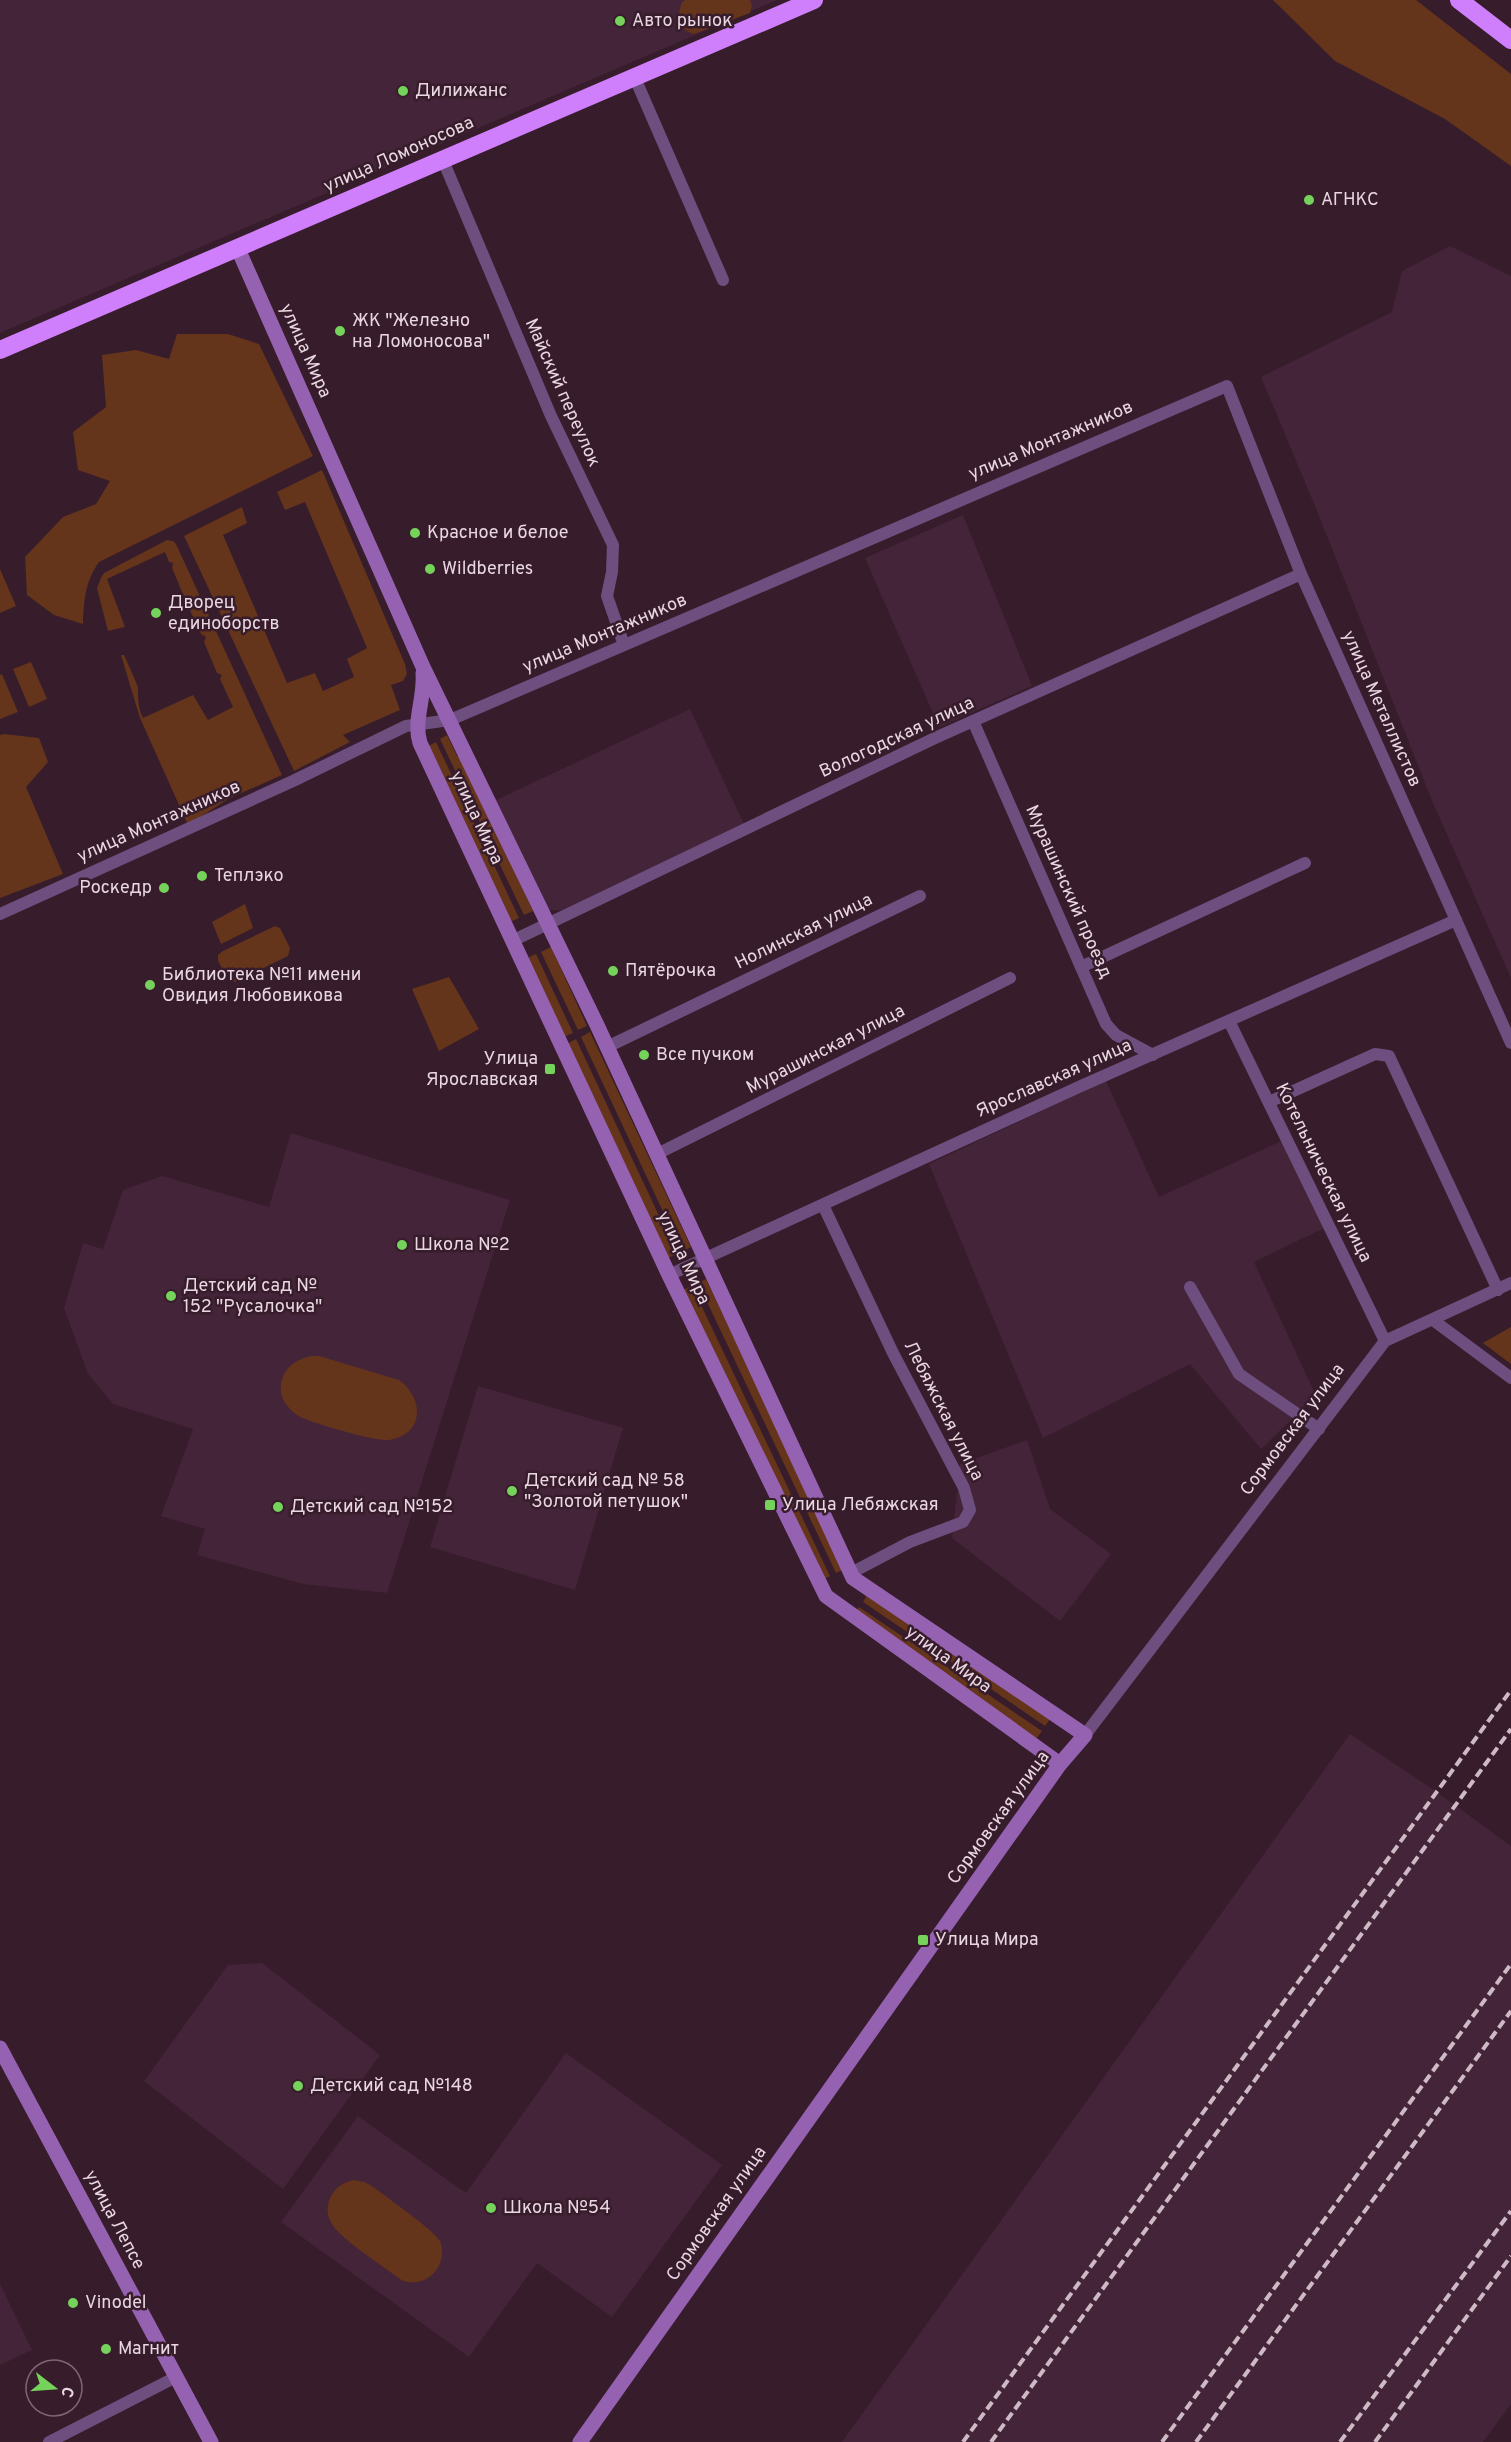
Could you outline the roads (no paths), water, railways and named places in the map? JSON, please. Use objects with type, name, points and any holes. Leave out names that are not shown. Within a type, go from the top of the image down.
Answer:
[{"type":"highway","name":"улица Ломоносова","points":[[0,350],[814,0]]},
{"type":"highway","points":[[1459,0],[1511,40]]},
{"type":"street","points":[[634,76],[723,280]]},
{"type":"street","name":"Майский переулок","points":[[442,158],[551,416],[613,545],[612,572],[607,596],[624,645]]},
{"type":"street","name":"улица Мира","points":[[238,249],[423,667],[607,1047],[850,1573],[853,1578],[1085,1735]]},
{"type":"street","name":"улица Монтажников","points":[[0,914],[293,781],[406,726],[450,720],[1227,386]]},
{"type":"street","name":"улица Металлистов","points":[[1227,386],[1301,574],[1511,1043]]},
{"type":"street","name":"Вологодская улица","points":[[512,942],[973,721],[1301,574]]},
{"type":"street","name":"улица Мира","points":[[423,667],[424,689],[417,723],[420,743],[669,1275],[826,1596],[1060,1764]]},
{"type":"street","name":"Мурашинский проезд","points":[[973,721],[1106,1024],[1116,1035],[1153,1054]]},
{"type":"street","points":[[1081,968],[1305,863]]},
{"type":"street","name":"Нолинская улица","points":[[607,1047],[920,896]]},
{"type":"street","name":"Ярославская улица","points":[[669,1275],[1153,1054],[1456,920]]},
{"type":"street","name":"Мурашинская улица","points":[[657,1154],[1010,978]]},
{"type":"street","name":"Котельническая улица","points":[[1229,1021],[1385,1341]]},
{"type":"street","points":[[1269,1102],[1375,1054],[1389,1056],[1498,1290]]},
{"type":"street","name":"Лебяжская улица","points":[[823,1205],[893,1353],[964,1488],[970,1510],[963,1522],[910,1542],[850,1573]]},
{"type":"street","name":"Сормовская улица","points":[[580,2442],[1060,1764],[1085,1735],[1385,1341],[1511,1283]]},
{"type":"street","points":[[1190,1287],[1239,1374],[1319,1429]]},
{"type":"street","points":[[1433,1320],[1511,1378]]},
{"type":"street","name":"улица Лепсе","points":[[0,2048],[211,2442]]},
{"type":"street","points":[[49,2442],[176,2377]]},
{"type":"railway","points":[[963,2442],[1511,1690]]},
{"type":"railway","points":[[991,2442],[1511,1729]]},
{"type":"railway","points":[[1162,2442],[1511,1964]]},
{"type":"railway","points":[[1196,2442],[1511,2011]]},
{"type":"railway","points":[[1340,2442],[1511,2211]]},
{"type":"railway","points":[[1375,2442],[1511,2256]]},
{"type":"place","name":"Авто рынок","points":[[620,21]]},
{"type":"place","name":"Дилижанс","points":[[403,91]]},
{"type":"place","name":"АГНКС","points":[[1309,200]]},
{"type":"place","name":"ЖК \"Железно на Ломоносова\"","points":[[340,331]]},
{"type":"place","name":"Красное и белое","points":[[415,533]]},
{"type":"place","name":"Wildberries","points":[[430,569]]},
{"type":"place","name":"Дворец единоборств","points":[[156,613]]},
{"type":"place","name":"Теплэко","points":[[202,876]]},
{"type":"place","name":"Роскедр","points":[[164,888]]},
{"type":"place","name":"Пятёрочка","points":[[613,971]]},
{"type":"place","name":"Библиотека №11 имени Овидия Любовикова","points":[[150,985]]},
{"type":"place","name":"Все пучком","points":[[644,1055]]},
{"type":"place","name":"Улица Ярославская","points":[[550,1069]]},
{"type":"place","name":"Школа №2","points":[[402,1245]]},
{"type":"place","name":"Детский сад № 152 \"Русалочка\"","points":[[171,1296]]},
{"type":"place","name":"Детский сад № 58 \"Золотой петушок\"","points":[[512,1491]]},
{"type":"place","name":"Улица Лебяжская","points":[[770,1505]]},
{"type":"place","name":"Детский сад №152","points":[[278,1507]]},
{"type":"place","name":"Улица Мира","points":[[923,1940]]},
{"type":"place","name":"Детский сад №148","points":[[298,2086]]},
{"type":"place","name":"Школа №54","points":[[491,2208]]},
{"type":"place","name":"Vinodel","points":[[73,2303]]},
{"type":"place","name":"Магнит","points":[[106,2349]]}]
